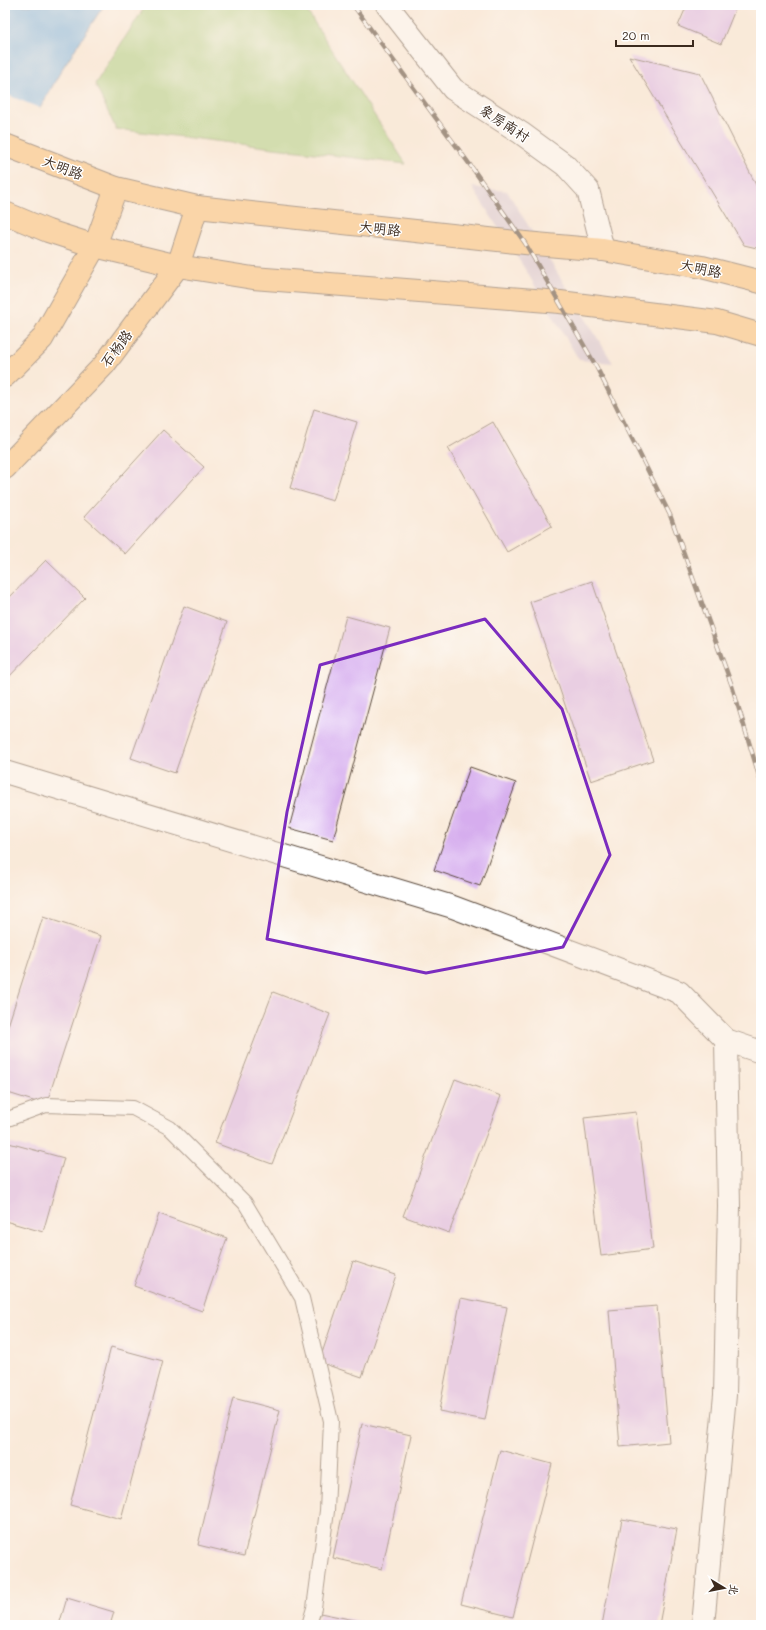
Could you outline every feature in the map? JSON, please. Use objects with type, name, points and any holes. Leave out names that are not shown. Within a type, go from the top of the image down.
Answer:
[{"type":"main road","name":"大明路","points":[[5,145],[116,188],[197,207],[502,241],[603,250],[702,267],[761,282]]},
{"type":"main road","points":[[5,376],[42,339],[95,246],[116,188]]},
{"type":"main road","name":"石杨路","points":[[5,468],[104,365],[178,266],[197,207]]},
{"type":"main road","points":[[5,214],[48,231],[95,246],[178,266],[253,278],[560,302],[716,322],[761,335]]},
{"type":"street","name":"象房南村","points":[[387,5],[453,89],[521,133],[565,165],[588,190],[603,250]]},
{"type":"street","points":[[5,772],[453,907],[679,992],[726,1040],[761,1052]]},
{"type":"street","points":[[703,1625],[725,1395],[729,1206],[726,1040]]},
{"type":"lane","points":[[5,1120],[46,1105],[132,1108],[170,1128],[245,1203],[302,1298],[331,1421],[327,1511],[314,1608],[309,1625]]},
{"type":"highlighted area","points":[[485,619],[562,709],[610,855],[563,947],[426,973],[267,939],[287,812],[320,665]]},
{"type":"shaded area","points":[[472,187],[507,191],[613,363],[579,360],[528,274]]},
{"type":"green space","points":[[146,5],[303,5],[406,164],[116,129],[95,84]]},
{"type":"water","points":[[5,5],[104,5],[62,69],[5,171]]},
{"type":"pier","points":[[5,94],[42,109],[5,173]]},
{"type":"building","points":[[687,5],[737,5],[721,44],[678,26]]},
{"type":"building","points":[[629,56],[700,73],[761,195],[761,249],[744,245]]},
{"type":"building","points":[[314,409],[357,422],[333,501],[290,488]]},
{"type":"building","points":[[493,422],[552,526],[507,552],[448,448]]},
{"type":"building","points":[[163,430],[204,467],[125,554],[84,517]]},
{"type":"building","points":[[46,560],[85,598],[5,681],[5,602]]},
{"type":"building","points":[[592,581],[653,760],[591,781],[530,602]]},
{"type":"building","points":[[184,606],[227,622],[175,773],[131,758]]},
{"type":"building","points":[[346,616],[390,628],[333,840],[289,828]]},
{"type":"building","points":[[470,767],[516,783],[480,886],[434,870]]},
{"type":"building","points":[[43,917],[101,936],[46,1105],[5,1092],[5,1035]]},
{"type":"building","points":[[273,992],[330,1014],[272,1164],[215,1143]]},
{"type":"building","points":[[455,1079],[501,1096],[449,1233],[403,1216]]},
{"type":"building","points":[[636,1112],[653,1249],[601,1256],[584,1118]]},
{"type":"building","points":[[5,1142],[64,1158],[43,1232],[5,1221]]},
{"type":"building","points":[[159,1214],[227,1238],[202,1311],[134,1286]]},
{"type":"building","points":[[353,1261],[396,1275],[362,1377],[319,1362]]},
{"type":"building","points":[[461,1298],[507,1307],[485,1420],[439,1411]]},
{"type":"building","points":[[657,1306],[669,1442],[620,1447],[609,1310]]},
{"type":"building","points":[[111,1347],[163,1361],[121,1519],[70,1505]]},
{"type":"building","points":[[233,1398],[280,1410],[244,1556],[198,1545]]},
{"type":"building","points":[[362,1424],[411,1435],[382,1569],[333,1558]]},
{"type":"building","points":[[500,1450],[552,1464],[513,1617],[461,1604]]},
{"type":"building","points":[[622,1519],[677,1529],[659,1625],[602,1625]]},
{"type":"building","points":[[67,1598],[114,1612],[110,1625],[59,1625]]},
{"type":"building","points":[[320,1613],[374,1624],[374,1625],[317,1625]]},
{"type":"railway","points":[[353,5],[525,243],[596,366],[670,515],[732,686],[761,782]]}]
